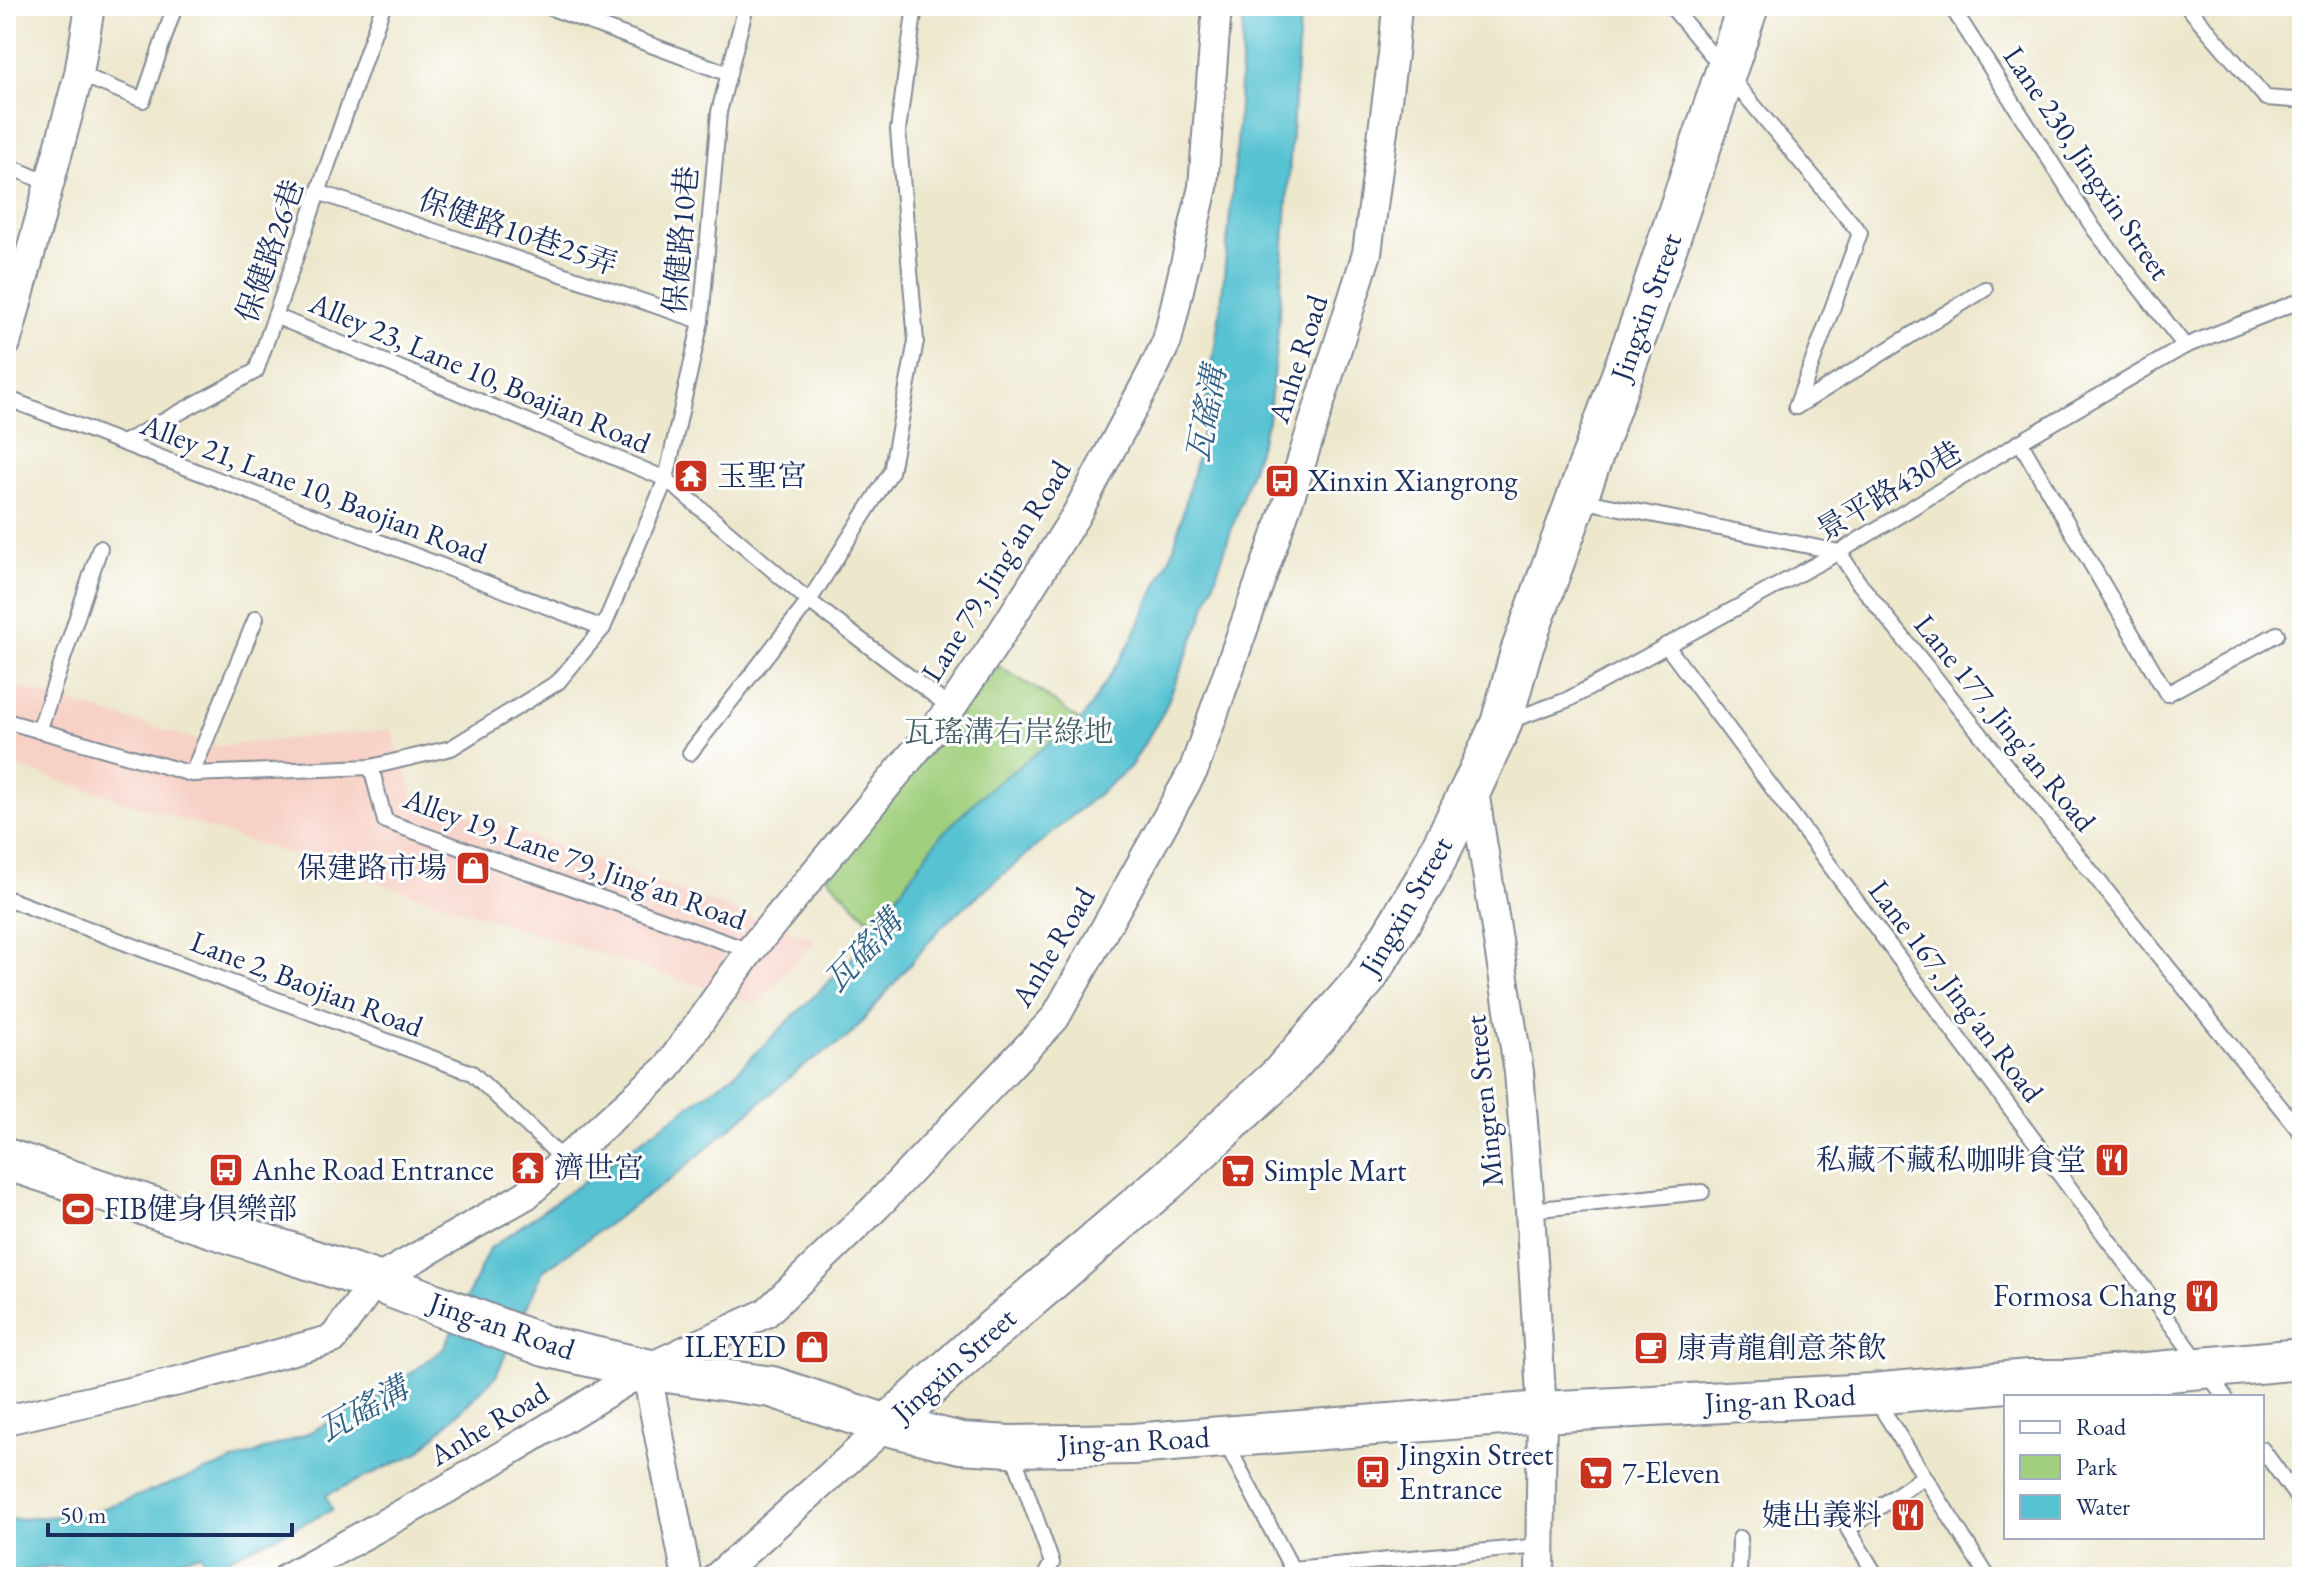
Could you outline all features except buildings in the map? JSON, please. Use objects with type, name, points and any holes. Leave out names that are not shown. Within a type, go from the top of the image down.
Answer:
[{"type":"main road","name":"Jingxin Street","points":[[887,1425],[1168,1180],[1280,1076],[1366,978],[1426,879],[1501,724],[1521,652],[1642,320],[1748,6]]},
{"type":"main road","name":"Jing-an Road","points":[[6,1159],[375,1281],[545,1346],[646,1369],[772,1387],[887,1425],[961,1443],[1010,1446],[1133,1444],[1542,1412],[1872,1394],[2214,1382],[2302,1359]]},
{"type":"street","points":[[6,343],[79,74],[90,6]]},
{"type":"street","name":"Lane 79, Jing'an Road","points":[[375,1281],[526,1195],[667,1068],[750,951],[951,708],[996,642],[1076,515],[1167,341],[1203,187],[1217,6]]},
{"type":"street","name":"Anhe Road","points":[[288,1577],[445,1490],[646,1369],[766,1313],[876,1207],[1055,1018],[1194,769],[1295,482],[1367,253],[1397,6]]},
{"type":"street","name":"Mingren Street","points":[[1473,785],[1519,1072],[1542,1412],[1540,1577]]},
{"type":"street","points":[[6,1420],[187,1379],[333,1339],[375,1281]]},
{"type":"street","points":[[646,1369],[687,1577]]},
{"type":"street","name":"Jingxin Street","points":[[717,1577],[887,1425]]},
{"type":"lane","points":[[79,74],[143,100],[175,6]]},
{"type":"lane","name":"保健路26巷","points":[[123,443],[256,371],[383,6]]},
{"type":"lane","points":[[546,6],[729,74]]},
{"type":"lane","name":"保健路10巷","points":[[6,721],[192,774],[371,767],[451,748],[558,682],[603,628],[666,479],[701,321],[719,112],[746,6]]},
{"type":"lane","points":[[690,753],[809,601],[891,472],[916,341],[898,130],[915,6]]},
{"type":"lane","points":[[1671,6],[1860,233],[1796,407],[1985,289]]},
{"type":"lane","name":"Lane 230, Jingxin Street","points":[[1951,6],[2094,229],[2185,346]]},
{"type":"lane","points":[[2187,6],[2266,98],[2293,100],[2302,95]]},
{"type":"lane","points":[[6,165],[50,184]]},
{"type":"lane","name":"保健路10巷25弄","points":[[318,192],[701,321]]},
{"type":"lane","name":"景平路430巷","points":[[1501,724],[1567,700],[1839,552],[2185,346],[2302,300]]},
{"type":"lane","name":"Alley 23, Lane 10, Boajian Road","points":[[275,316],[666,479],[809,601],[951,708]]},
{"type":"lane","name":"Alley 21, Lane 10, Baojian Road","points":[[6,398],[603,628]]},
{"type":"lane","points":[[2020,442],[2167,694],[2277,634]]},
{"type":"lane","points":[[1576,499],[1839,552]]},
{"type":"lane","points":[[39,731],[100,548]]},
{"type":"lane","name":"Lane 177, Jing'an Road","points":[[1839,552],[1859,583],[2302,1134]]},
{"type":"lane","points":[[192,774],[256,618]]},
{"type":"lane","name":"Lane 167, Jing'an Road","points":[[1666,645],[2214,1382]]},
{"type":"lane","name":"Alley 19, Lane 79, Jing'an Road","points":[[371,767],[385,821],[750,951]]},
{"type":"lane","name":"Lane 2, Baojian Road","points":[[6,898],[472,1073],[564,1160]]},
{"type":"lane","points":[[1530,1210],[1702,1192]]},
{"type":"lane","points":[[1872,1394],[1988,1577]]},
{"type":"lane","points":[[1223,1437],[1293,1573],[1541,1546]]},
{"type":"lane","points":[[1010,1446],[1052,1563],[1044,1577]]},
{"type":"lane","points":[[2264,1452],[2302,1504]]},
{"type":"lane","points":[[1877,1577],[1848,1529],[1923,1477]]},
{"type":"lane","points":[[1739,1577],[1740,1538]]},
{"type":"shaded area","name":"保建路市場","points":[[6,683],[217,746],[391,729],[414,795],[816,940],[756,1004],[6,763]]},
{"type":"green space","name":"瓦瑤溝右岸綠地","points":[[998,666],[1040,691],[1084,724],[882,933],[827,877]]},
{"type":"water","name":"瓦磘溝","points":[[1244,6],[1301,6],[1277,342],[1268,420],[1202,618],[1163,713],[1130,767],[942,926],[850,1036],[802,1067],[672,1178],[543,1271],[496,1376],[418,1453],[326,1495],[332,1510],[208,1568],[201,1554],[142,1569],[54,1567],[6,1573],[6,1520],[87,1514],[302,1436],[381,1396],[444,1348],[489,1249],[733,1075],[848,963],[940,836],[986,791],[1083,718],[1129,645],[1173,551],[1200,446],[1221,305],[1237,144]]},
{"type":"place","name":"玉聖宮","points":[[691,476]]},
{"type":"place","name":"Xinxin Xiangrong","points":[[1282,481]]},
{"type":"place","name":"保建路市場","points":[[473,868]]},
{"type":"place","name":"私藏不藏私咖啡食堂","points":[[2112,1160]]},
{"type":"place","name":"濟世宮","points":[[528,1168]]},
{"type":"place","name":"Anhe Road Entrance","points":[[226,1170]]},
{"type":"place","name":"Simple Mart","points":[[1238,1171]]},
{"type":"place","name":"FIB健身俱樂部","points":[[78,1209]]},
{"type":"place","name":"Formosa Chang","points":[[2202,1296]]},
{"type":"place","name":"ILEYED","points":[[812,1347]]},
{"type":"place","name":"康青龍創意茶飲","points":[[1651,1348]]},
{"type":"place","name":"Jingxin Street Entrance","points":[[1373,1472]]},
{"type":"place","name":"7-Eleven","points":[[1596,1473]]},
{"type":"place","name":"婕出義料","points":[[1908,1515]]}]
